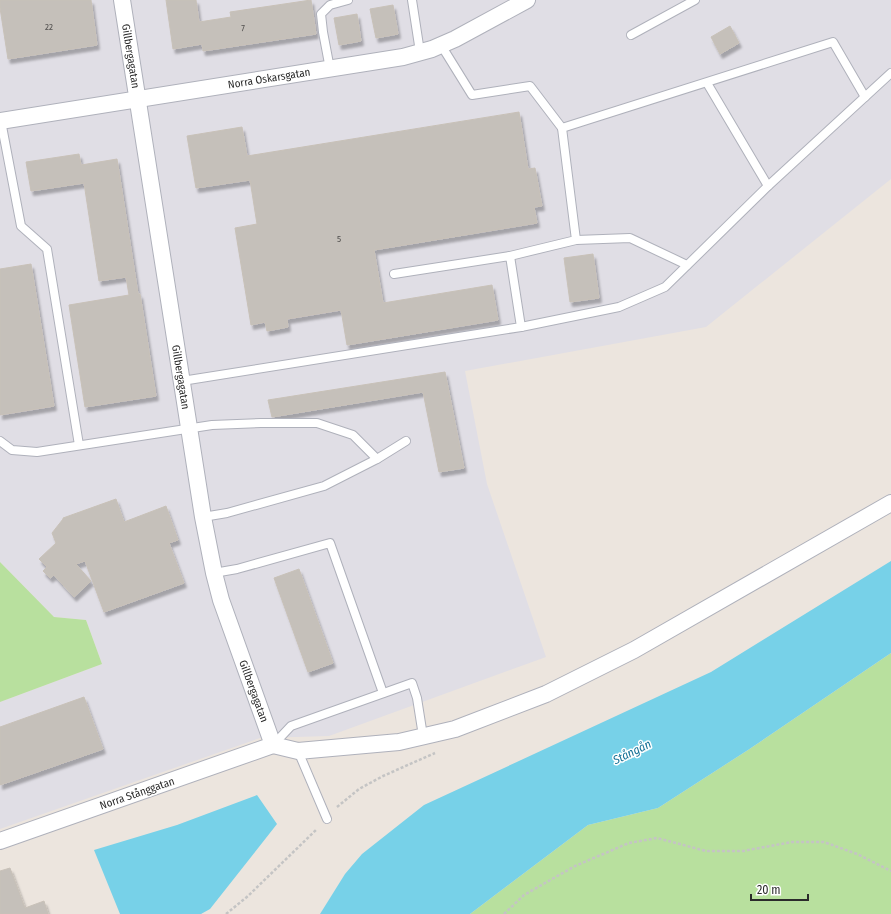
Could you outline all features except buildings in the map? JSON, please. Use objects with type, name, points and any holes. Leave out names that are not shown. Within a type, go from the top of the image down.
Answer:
[{"type":"street","name":"Gillbergagatan","points":[[122,0],[203,517],[214,573],[221,600],[273,745]]},
{"type":"street","name":"Norra Oskarsgatan","points":[[1,121],[403,57],[441,45],[527,0]]},
{"type":"street","points":[[273,745],[298,751],[399,742],[455,729],[546,694],[634,650],[891,503]]},
{"type":"street","name":"Norra Stånggatan","points":[[0,841],[273,745]]},
{"type":"lane","points":[[330,69],[321,14],[330,5],[348,0]]},
{"type":"lane","points":[[412,0],[420,52]]},
{"type":"lane","points":[[631,35],[695,0]]},
{"type":"lane","points":[[562,128],[833,42],[865,97]]},
{"type":"lane","points":[[441,45],[472,95],[530,86],[562,128],[576,240]]},
{"type":"lane","points":[[182,381],[522,327],[619,307],[665,287],[768,186],[891,73]]},
{"type":"lane","points":[[707,82],[768,186]]},
{"type":"lane","points":[[1,121],[21,226],[47,249],[79,445]]},
{"type":"lane","points":[[394,274],[510,256],[576,240],[630,238],[687,265]]},
{"type":"lane","points":[[510,256],[522,327]]},
{"type":"lane","points":[[0,441],[12,450],[36,452],[189,429],[212,424],[317,423],[353,435],[377,459]]},
{"type":"lane","points":[[203,517],[227,513],[324,486],[377,459],[406,440]]},
{"type":"lane","points":[[214,573],[237,570],[330,543],[383,693]]},
{"type":"lane","points":[[273,745],[291,726],[412,683],[417,698],[423,736]]},
{"type":"lane","points":[[298,751],[327,820]]},
{"type":"path","points":[[504,914],[524,895],[575,866],[629,843],[657,838],[706,851],[743,851],[792,842],[824,842],[857,854],[891,871]]},
{"type":"shaded area","points":[[0,0],[891,0],[891,179],[706,327],[465,371],[487,484],[546,657],[329,736],[260,738],[0,829],[0,702],[102,664],[86,620],[54,617],[0,562]]},
{"type":"green space","points":[[0,562],[54,617],[86,620],[102,664],[0,702]]},
{"type":"green space","points":[[891,653],[891,914],[470,914],[588,825],[658,808],[748,750]]},
{"type":"water","name":"Stångån","points":[[891,561],[891,653],[748,750],[658,808],[588,825],[470,914],[320,914],[345,874],[362,854],[424,805],[711,672]]},
{"type":"water","points":[[257,795],[277,824],[210,909],[201,914],[120,914],[94,850],[177,825]]}]
